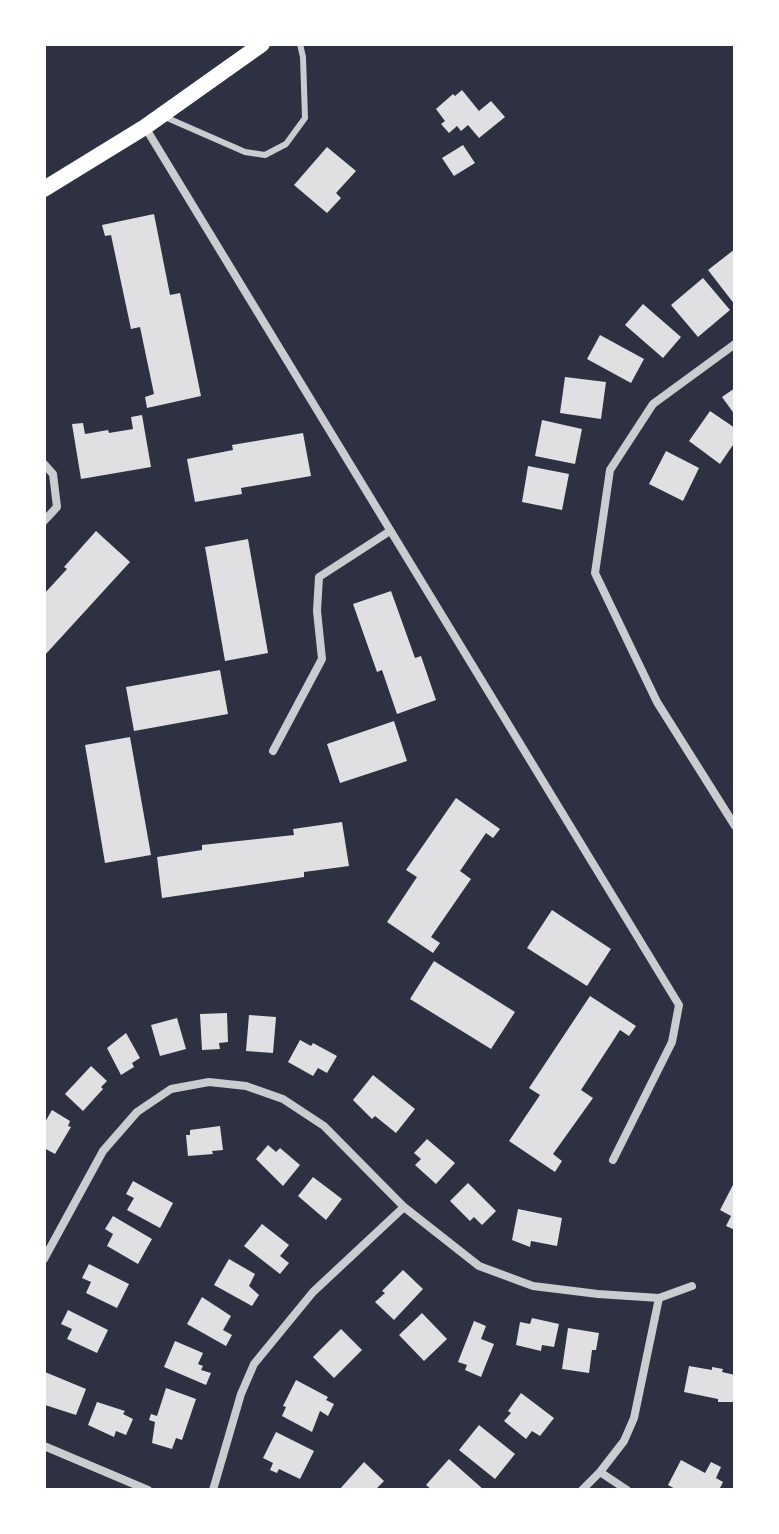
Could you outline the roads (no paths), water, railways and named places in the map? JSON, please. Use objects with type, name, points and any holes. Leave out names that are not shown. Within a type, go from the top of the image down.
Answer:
[{"type":"main road","points":[[44,189],[145,127],[262,44]]},
{"type":"street","points":[[145,127],[679,1005],[672,1042],[613,1160]]},
{"type":"street","points":[[735,344],[653,404],[610,470],[595,573],[657,702],[735,826]]},
{"type":"street","points":[[44,464],[53,474],[57,507],[44,521]]},
{"type":"street","points":[[273,751],[322,659],[317,611],[319,577],[390,531]]},
{"type":"street","points":[[44,1259],[103,1151],[137,1112],[171,1089],[209,1082],[246,1086],[283,1099],[324,1126],[404,1207],[479,1266],[533,1286],[659,1298],[692,1286]]},
{"type":"street","points":[[213,1490],[241,1394],[254,1364],[313,1292],[404,1207]]},
{"type":"street","points":[[582,1490],[624,1441],[634,1418],[659,1298]]},
{"type":"street","points":[[44,1446],[148,1490]]},
{"type":"street","points":[[600,1472],[627,1490]]},
{"type":"lane","points":[[161,115],[245,152],[265,155],[286,144],[305,118],[300,44]]}]
